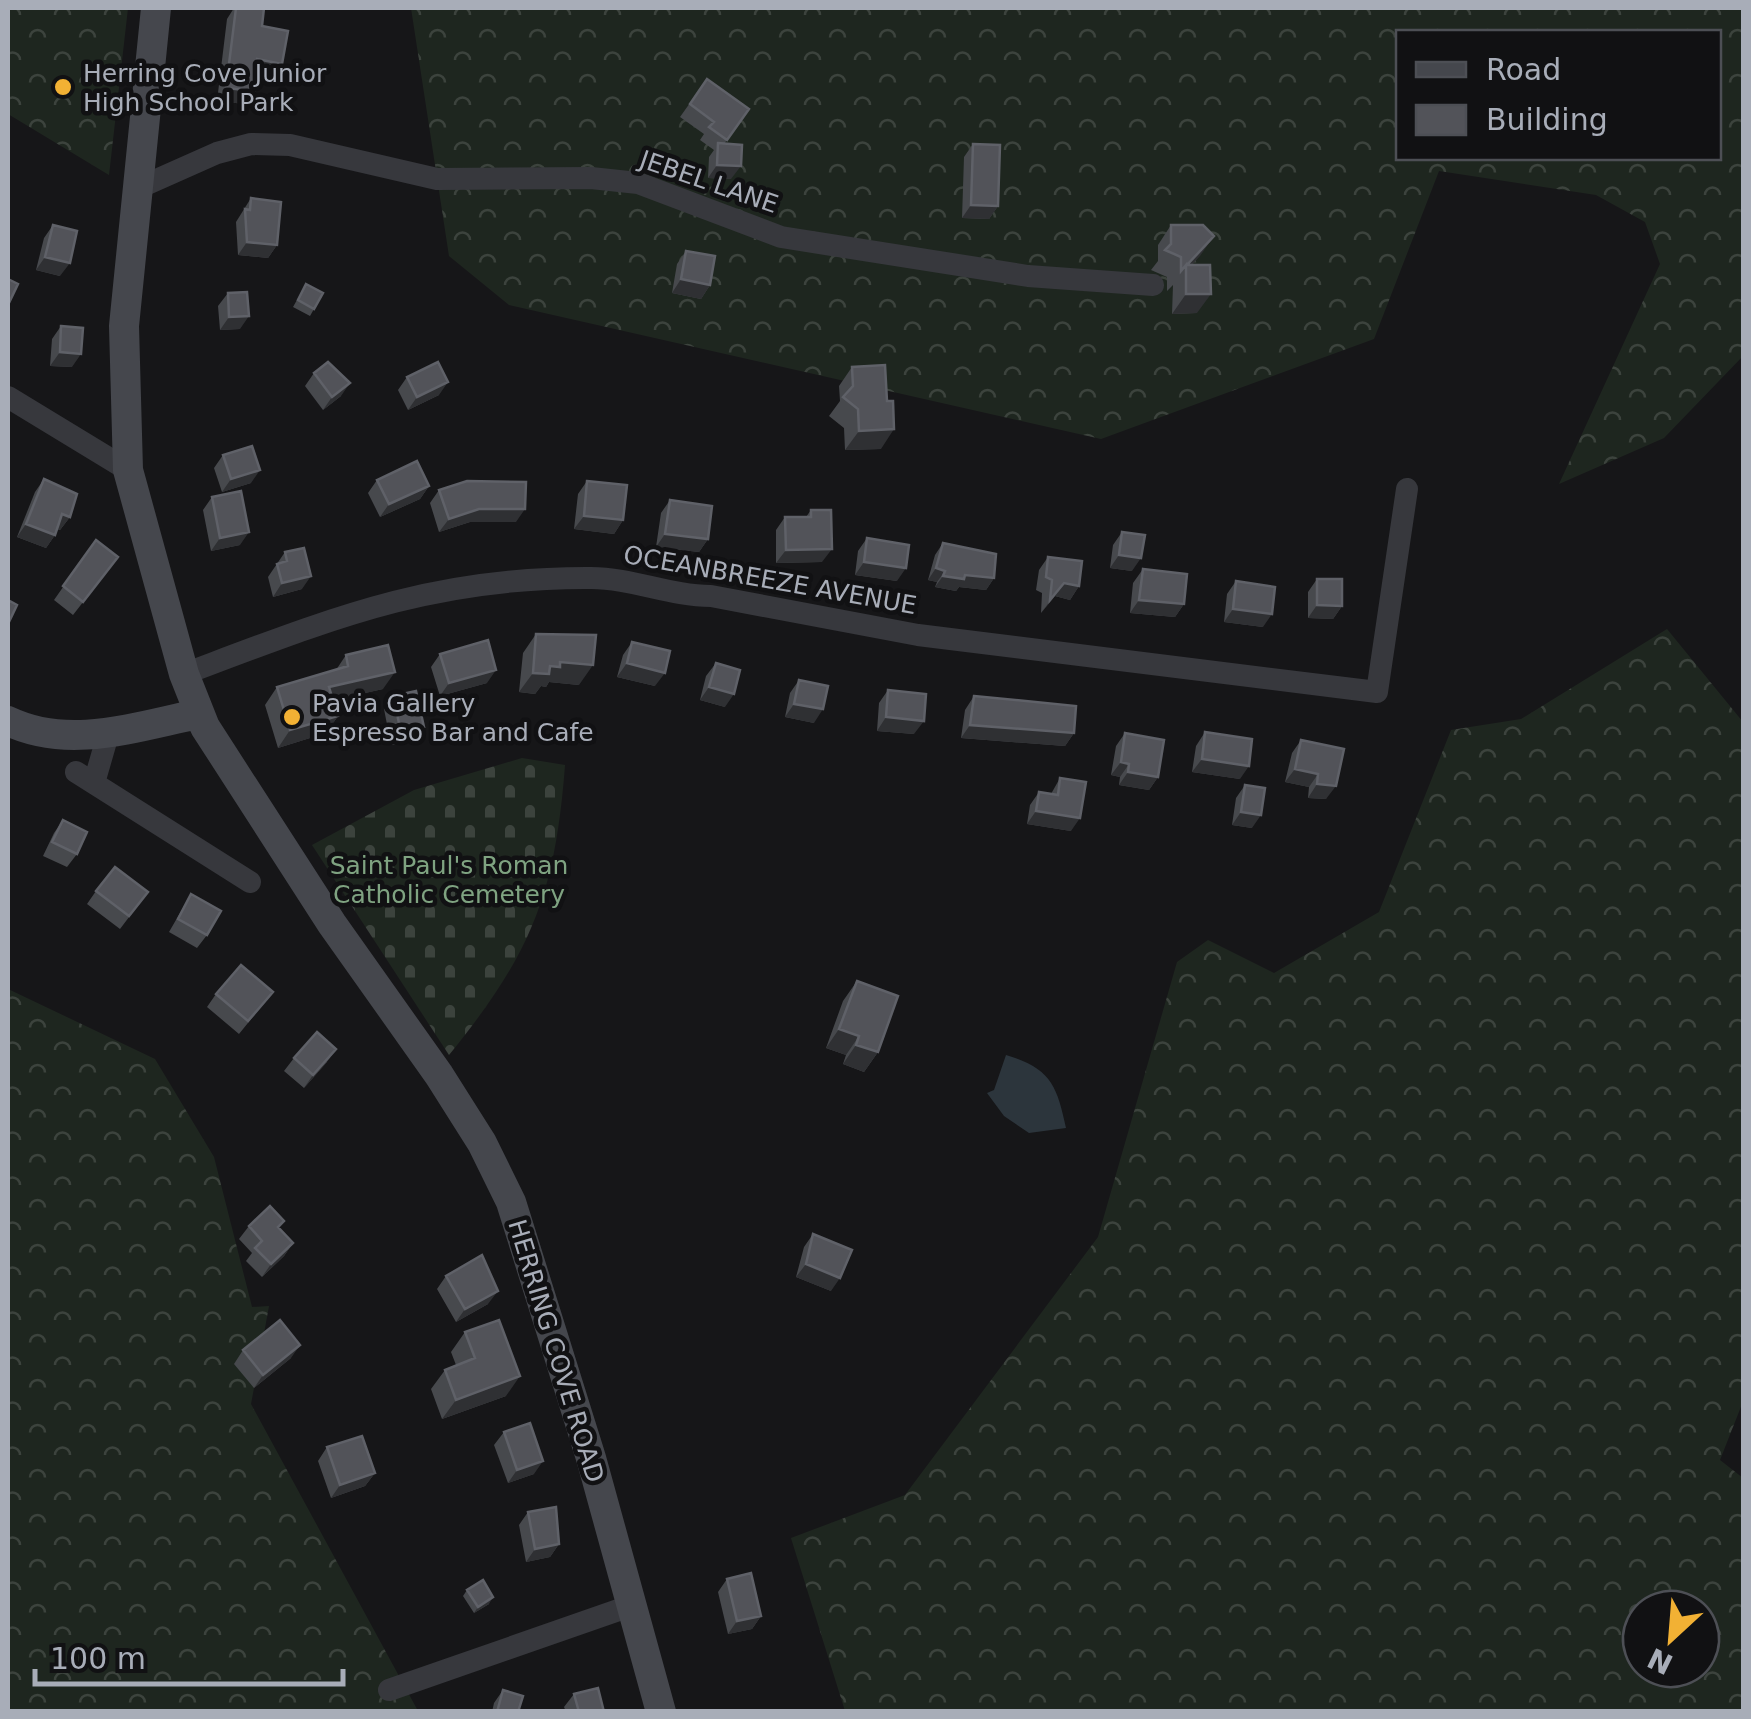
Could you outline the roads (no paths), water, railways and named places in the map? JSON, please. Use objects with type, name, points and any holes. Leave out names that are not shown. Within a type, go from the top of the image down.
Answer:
[{"type":"main road","name":"HERRING COVE ROAD","points":[[156,8],[124,326],[128,470],[184,674],[198,714],[490,1158],[534,1265],[662,1712]]},
{"type":"main road","points":[[8,721],[50,736],[109,731],[198,714]]},
{"type":"street","name":"JEBEL LANE","points":[[136,188],[234,148],[290,144],[437,179],[627,181],[695,201],[781,237],[1028,276],[1154,284]]},
{"type":"street","points":[[8,397],[128,470]]},
{"type":"street","name":"OCEANBREEZE AVENUE","points":[[184,674],[359,608],[418,593],[478,582],[587,578],[956,640],[1377,692],[1407,489]]},
{"type":"street","points":[[109,731],[85,778],[250,882]]},
{"type":"street","points":[[389,1690],[630,1606]]},
{"type":"place","name":"Herring Cove Junior High School Park","points":[[63,87]]},
{"type":"place","name":"Pavia Gallery Espresso Bar and Cafe","points":[[292,717]]},
{"type":"park label","name":"Saint Paul's Roman Catholic Cemetery","points":[[449,880]]}]
